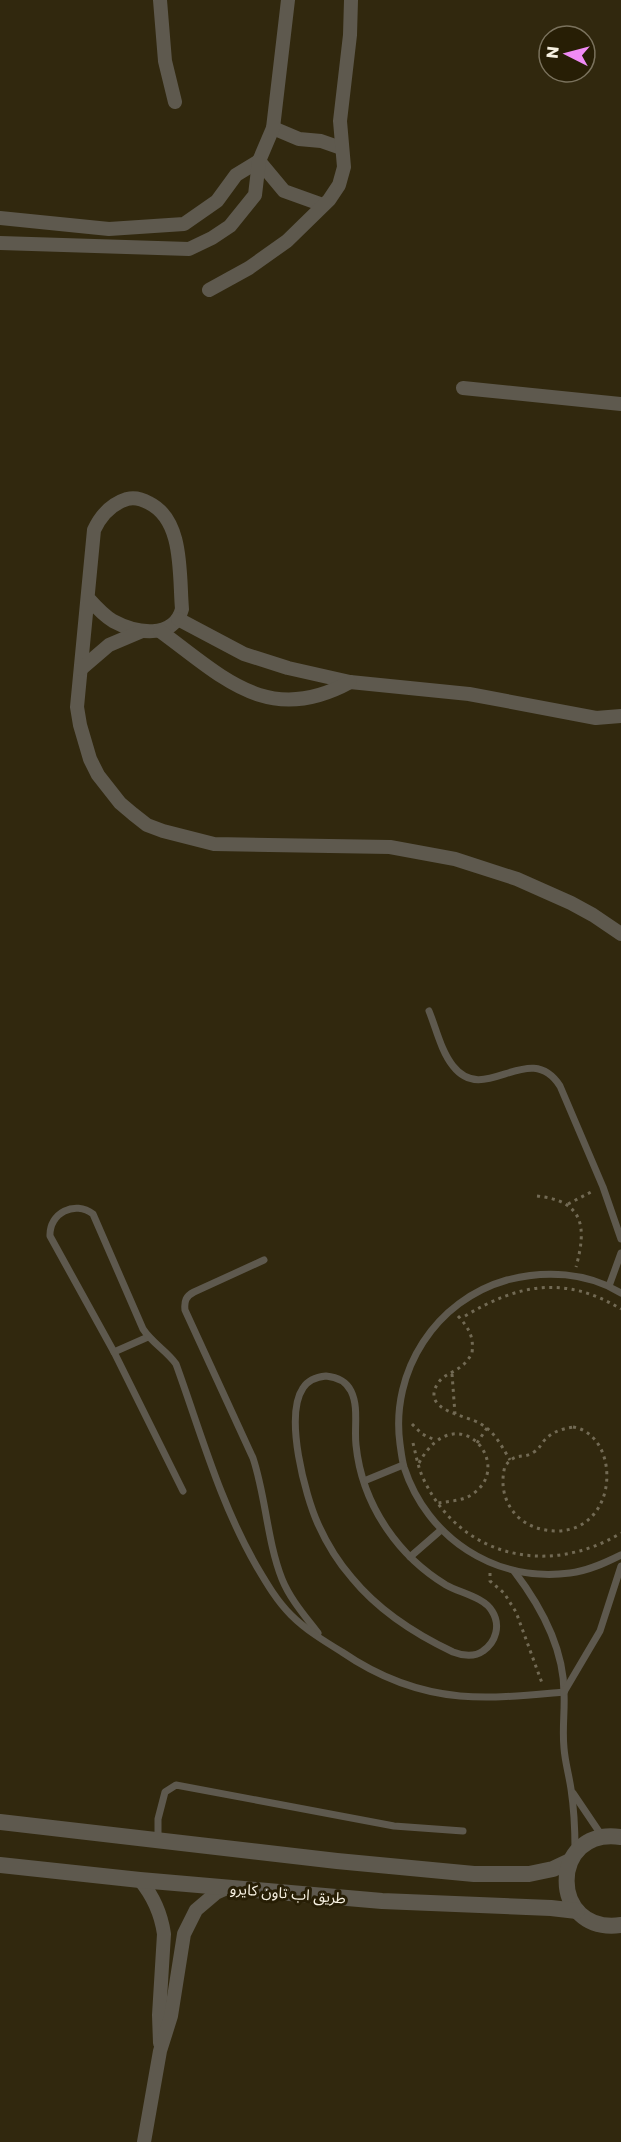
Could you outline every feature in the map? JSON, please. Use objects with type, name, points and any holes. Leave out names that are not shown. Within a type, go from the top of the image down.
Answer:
[{"type":"street","points":[[160,0],[165,61],[175,102]]},
{"type":"street","points":[[0,243],[189,249],[230,226],[255,195],[259,161],[273,128],[288,0]]},
{"type":"street","points":[[208,290],[269,255],[306,224],[335,193],[344,167],[341,148],[341,107],[350,35],[351,0]]},
{"type":"street","points":[[273,128],[299,139],[321,141],[341,148]]},
{"type":"street","points":[[259,161],[284,191],[323,205]]},
{"type":"street","points":[[0,218],[109,230],[184,224],[217,201],[236,175],[259,161]]},
{"type":"street","points":[[23,243],[29,220]]},
{"type":"street","points":[[184,224],[189,249]]},
{"type":"street","points":[[463,388],[621,404]]},
{"type":"street","points":[[88,598],[113,620],[142,631],[160,631],[174,624],[178,619],[182,609],[175,535],[166,517],[152,504],[134,498],[125,500],[109,508],[98,522],[92,539],[77,706],[90,759],[108,789],[120,803],[147,825],[179,837],[214,844],[369,846],[455,858],[517,879],[571,903],[621,934]]},
{"type":"street","points":[[178,619],[244,654],[288,668],[350,682],[469,694],[596,718],[621,716]]},
{"type":"street","points":[[81,669],[109,645],[142,631]]},
{"type":"street","points":[[160,631],[225,680],[268,697],[309,698],[350,682]]},
{"type":"street","points":[[0,1822],[337,1862],[474,1874],[529,1874],[553,1869],[572,1858],[583,1846],[614,1836]]},
{"type":"street","points":[[572,1858],[567,1872],[567,1893],[577,1911],[586,1919],[597,1924],[621,1925]]},
{"type":"street","name":"طريق اب تاون كايرو","points":[[0,1865],[382,1901],[577,1911]]},
{"type":"street","points":[[140,1880],[154,1899],[162,1922],[165,1946],[159,2015],[160,2051]]},
{"type":"street","points":[[144,2142],[160,2051],[171,2016],[184,1934],[189,1921],[205,1901],[228,1888]]},
{"type":"street","points":[[162,1977],[177,1978]]},
{"type":"lane","points":[[429,1011],[448,1058],[461,1074],[480,1080],[532,1067],[554,1076],[603,1187],[621,1239]]},
{"type":"lane","points":[[183,1491],[114,1352],[50,1236],[52,1220],[58,1214],[78,1207],[93,1214],[148,1337],[171,1356],[176,1364],[218,1487],[248,1552],[277,1599],[291,1615],[323,1640],[374,1672],[402,1684],[431,1692],[461,1696],[564,1692]]},
{"type":"lane","points":[[609,1286],[621,1253]]},
{"type":"lane","points":[[264,1260],[188,1295],[184,1302],[185,1310],[253,1458],[260,1478],[281,1577],[293,1600],[323,1640]]},
{"type":"lane","points":[[621,1293],[609,1286],[573,1275],[530,1274],[488,1286],[451,1308],[419,1347],[403,1384],[398,1425],[403,1465],[418,1500],[441,1530],[465,1550],[493,1564],[514,1571],[542,1575],[571,1573],[599,1566],[621,1555]]},
{"type":"lane","points":[[114,1352],[148,1337]]},
{"type":"lane","points":[[316,1377],[335,1377],[350,1389],[356,1408],[356,1445],[370,1498],[387,1529],[410,1557],[445,1584],[483,1601],[492,1610],[497,1621],[496,1634],[491,1645],[482,1652],[470,1656],[458,1654],[411,1630],[364,1592],[328,1545],[308,1499],[297,1450],[298,1399],[308,1382],[316,1377]]},
{"type":"lane","points":[[364,1481],[403,1465]]},
{"type":"lane","points":[[410,1557],[441,1530]]},
{"type":"lane","points":[[564,1692],[600,1630],[621,1566]]},
{"type":"lane","points":[[514,1571],[532,1594],[560,1660],[564,1692],[564,1750],[574,1823],[572,1858]]},
{"type":"lane","points":[[158,1840],[158,1819],[165,1792],[176,1785],[394,1826],[463,1831]]},
{"type":"lane","points":[[571,1788],[585,1813],[614,1836]]},
{"type":"path","points":[[568,1204],[603,1187]]},
{"type":"path","points":[[537,1196],[553,1197],[568,1204],[575,1211],[583,1227],[581,1247],[570,1289]]},
{"type":"path","points":[[456,1322],[487,1303],[521,1290],[539,1288],[570,1289],[593,1295],[621,1309]]},
{"type":"path","points":[[451,1308],[471,1335],[472,1353],[464,1365],[440,1381],[436,1386],[435,1396],[440,1407],[487,1428],[501,1444],[510,1460]]},
{"type":"path","points":[[452,1374],[455,1414]]},
{"type":"path","points":[[412,1414],[412,1433]]},
{"type":"path","points":[[412,1424],[422,1434],[435,1440]]},
{"type":"path","points":[[477,1443],[487,1428]]},
{"type":"path","points":[[599,1436],[583,1428],[564,1428],[547,1437],[539,1449],[530,1455],[518,1455],[510,1460],[503,1474],[505,1498],[518,1517],[531,1526],[554,1531],[573,1529],[590,1520],[604,1508]]},
{"type":"path","points":[[418,1464],[435,1440],[442,1436],[457,1434],[464,1436],[477,1443],[485,1453],[488,1467],[484,1482],[475,1493],[468,1497],[438,1503]]},
{"type":"path","points":[[413,1442],[423,1477],[438,1503],[454,1522],[468,1533],[501,1550],[536,1557],[563,1556],[590,1549],[621,1533]]},
{"type":"path","points":[[501,1550],[493,1564],[489,1578],[504,1593],[516,1612],[546,1694]]}]
